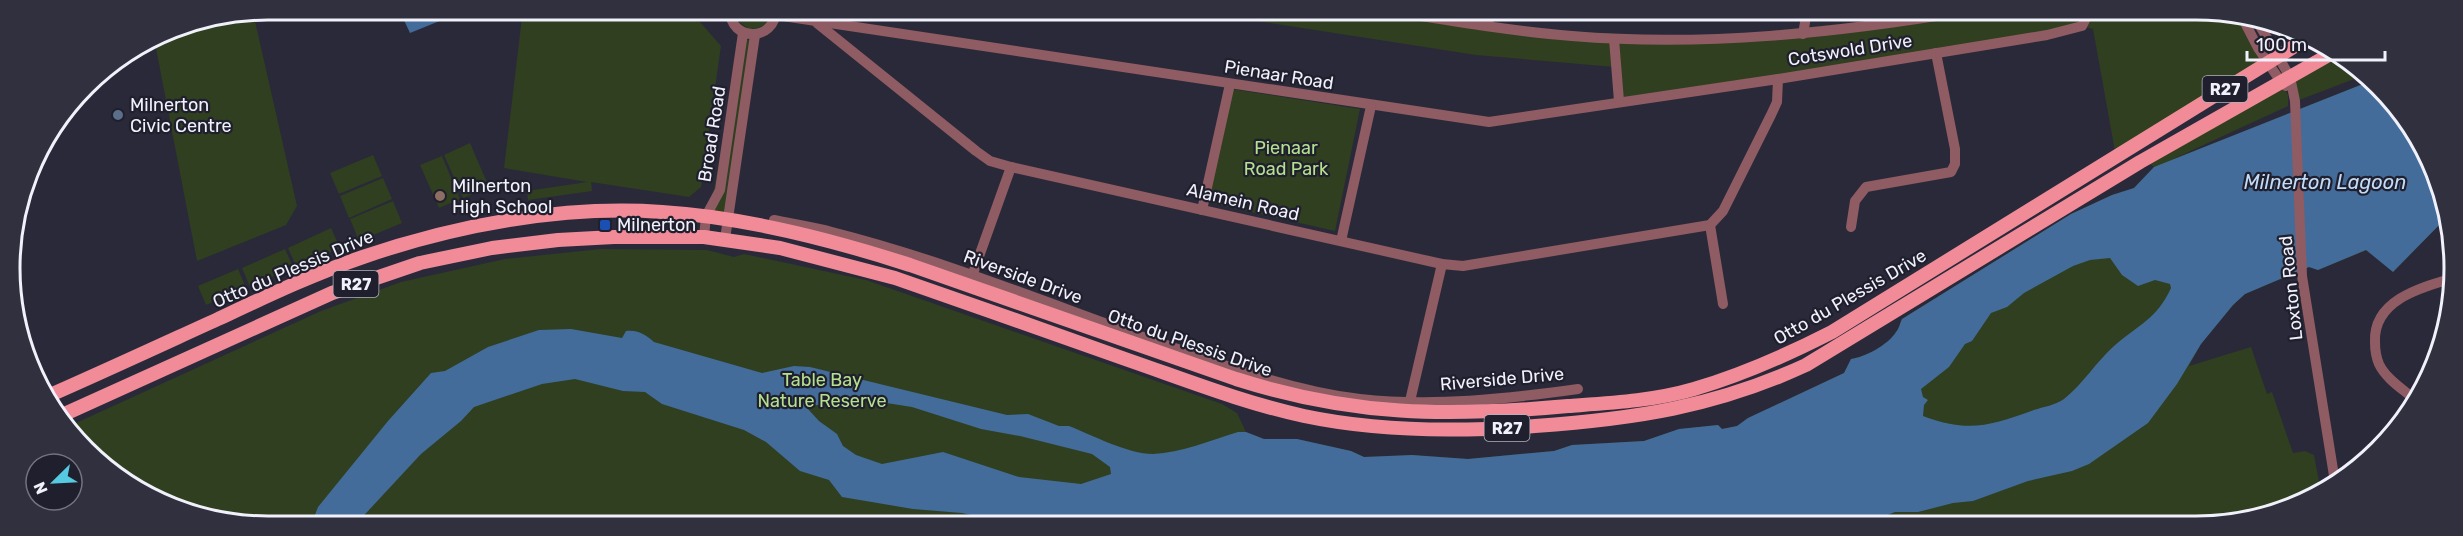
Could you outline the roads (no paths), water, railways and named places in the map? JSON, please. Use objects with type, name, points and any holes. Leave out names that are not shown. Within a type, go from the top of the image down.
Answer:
[{"type":"main road","name":"R27","points":[[2273,60],[2300,43]]},
{"type":"main road","name":"R27","points":[[2287,83],[2326,57]]},
{"type":"main road","name":"Otto du Plessis Drive","points":[[54,393],[295,284],[341,265],[406,243],[489,224],[559,215],[638,211],[728,219],[881,256],[1236,379],[1306,399],[1361,408],[1435,413],[1489,413],[1616,403],[1692,390],[1738,375],[1777,360],[1832,332],[2164,125],[2273,60]]},
{"type":"main road","name":"Otto du Plessis Drive","points":[[66,413],[317,299],[412,266],[472,251],[526,243],[614,237],[704,237],[805,254],[895,278],[1233,396],[1304,416],[1377,427],[1441,430],[1483,430],[1609,421],[1699,405],[1767,382],[1806,365],[2140,162],[2287,83]]},
{"type":"street","points":[[732,20],[743,33],[755,35],[768,29],[772,20]]},
{"type":"street","name":"Pienaar Road","points":[[806,20],[1489,122],[1778,79]]},
{"type":"street","points":[[1449,20],[1614,39],[1694,39],[1803,34],[1873,27],[1914,20]]},
{"type":"street","points":[[1488,26],[1489,20]]},
{"type":"street","points":[[1803,34],[1805,20]]},
{"type":"street","name":"Cotswold Drive","points":[[1710,225],[1723,211],[1771,115],[1777,102],[1778,79],[2074,29],[2082,26],[2085,20]]},
{"type":"street","name":"Alamein Road","points":[[815,22],[983,156],[1011,167],[1442,264],[1476,264],[1710,225]]},
{"type":"street","name":"Loxton Road","points":[[2248,25],[2273,60],[2295,101],[2302,276],[2335,474]]},
{"type":"street","name":"Loxton Road","points":[[2260,28],[2273,60]]},
{"type":"street","points":[[851,50],[854,40],[863,29]]},
{"type":"street","name":"Broad Road","points":[[704,237],[706,216],[720,190],[743,33]]},
{"type":"street","name":"Broad Road","points":[[725,239],[755,35]]},
{"type":"street","points":[[1614,39],[1619,101]]},
{"type":"street","points":[[1851,226],[1855,201],[1866,188],[1951,171],[1955,164],[1955,150],[1936,53]]},
{"type":"street","points":[[1202,210],[1230,84]]},
{"type":"street","points":[[1341,241],[1371,106]]},
{"type":"street","points":[[727,144],[739,147]]},
{"type":"street","points":[[972,276],[1011,167]]},
{"type":"street","name":"Riverside Drive","points":[[774,220],[840,234],[972,276],[1277,382],[1358,399],[1410,401],[1485,400],[1578,389]]},
{"type":"street","points":[[1710,225],[1723,304]]},
{"type":"street","points":[[1410,401],[1442,264]]},
{"type":"street","points":[[2409,394],[2385,373],[2378,363],[2375,343],[2377,326],[2384,313],[2409,293],[2443,281]]},
{"type":"water","points":[[404,20],[442,20],[410,33]]},
{"type":"water","name":"Milnerton Lagoon","points":[[2362,84],[2382,104],[2402,130],[2418,158],[2430,188],[2440,225],[2393,272],[2366,250],[2318,270],[2309,267],[2245,294],[2201,344],[2177,384],[2148,423],[2089,464],[2072,471],[2028,481],[1973,501],[1953,503],[1918,512],[1895,512],[1885,516],[975,516],[913,509],[842,497],[829,480],[800,471],[766,442],[744,430],[662,404],[645,392],[623,391],[575,379],[542,384],[474,407],[461,421],[421,454],[363,516],[314,516],[318,507],[388,421],[431,373],[445,371],[488,347],[539,330],[571,329],[622,338],[626,331],[634,331],[654,342],[762,373],[794,366],[810,367],[1007,415],[1028,414],[1059,426],[1069,426],[1122,448],[1153,454],[1196,446],[1238,432],[1246,432],[1264,439],[1297,439],[1351,451],[1364,457],[1412,455],[1468,459],[1554,451],[1572,445],[1644,441],[1679,429],[1718,425],[1722,429],[1737,426],[1748,418],[1844,373],[1851,359],[1869,353],[1888,341],[1897,331],[1902,319],[2071,214],[2112,195],[2134,188],[2154,167]],"holes":[[[2110,258],[2122,275],[2138,286],[2155,280],[2170,284],[2171,288],[2160,307],[2114,346],[2064,399],[2004,420],[1979,425],[1953,424],[1923,416],[1924,405],[1928,400],[1923,397],[1921,389],[1949,367],[1965,344],[1972,341],[1991,313],[2007,307],[2024,293],[2073,266],[2090,260]],[[861,399],[912,407],[981,429],[1092,454],[1110,467],[1111,474],[1081,484],[1019,477],[943,452],[882,464],[856,455],[843,446],[837,434],[819,421],[807,408]]]},
{"type":"place","name":"Milnerton Civic Centre","points":[[118,115]]},
{"type":"place","name":"Milnerton High School","points":[[440,196]]},
{"type":"place","name":"Milnerton","points":[[605,225]]},
{"type":"park label","name":"Pienaar Road Park","points":[[1286,158]]},
{"type":"park label","name":"Table Bay Nature Reserve","points":[[822,390]]}]
